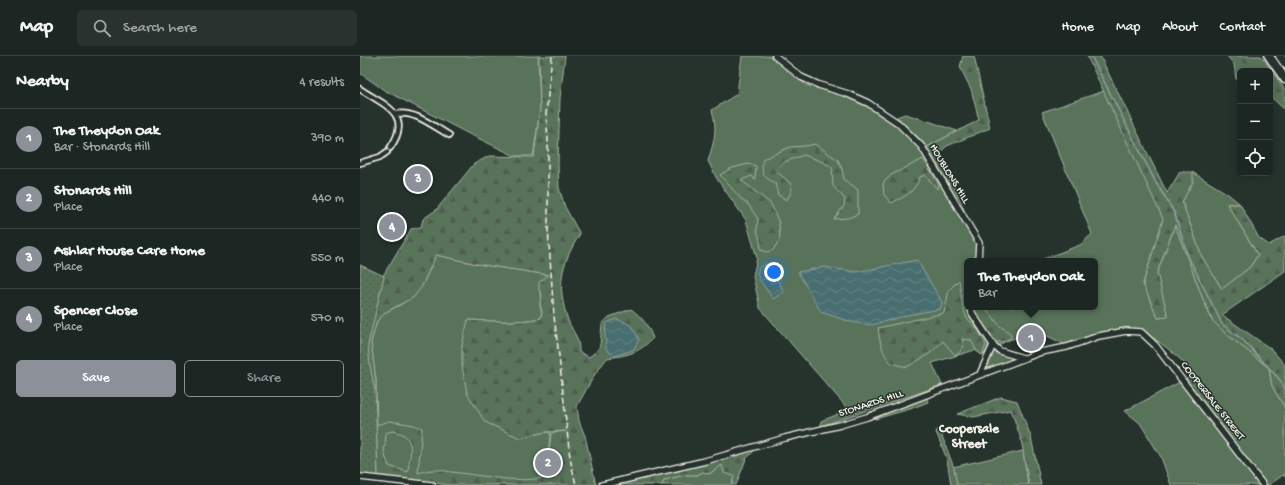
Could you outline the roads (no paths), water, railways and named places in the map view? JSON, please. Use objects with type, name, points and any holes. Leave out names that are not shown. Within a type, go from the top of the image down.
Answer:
[{"type":"highway","points":[[1269,56],[1285,79]]},
{"type":"highway","points":[[1280,56],[1285,63]]},
{"type":"street","name":"HOUBLONS HILL","points":[[776,56],[801,77],[868,103],[898,123],[922,147],[978,243],[978,258]]},
{"type":"street","points":[[360,89],[387,106],[396,114],[400,127],[389,150],[380,157],[360,163]]},
{"type":"street","points":[[396,114],[404,112],[413,115],[450,135]]},
{"type":"street","points":[[971,310],[993,345],[1000,350],[1023,358]]},
{"type":"street","name":"STONARDS HILL","points":[[602,485],[705,461],[785,438],[840,425],[905,404],[1023,358],[1099,336],[1126,331],[1141,332]]},
{"type":"street","name":"COOPERSALE STREET","points":[[1141,332],[1155,345],[1171,365],[1263,485]]},
{"type":"street","points":[[980,374],[993,345]]},
{"type":"street","points":[[360,477],[432,485]]},
{"type":"water","points":[[917,260],[942,302],[940,309],[908,315],[871,325],[851,322],[821,312],[798,272],[824,267],[857,272]]},
{"type":"water","points":[[769,263],[784,292],[773,299],[757,274],[759,267]]},
{"type":"water","points":[[616,319],[631,326],[639,340],[633,350],[614,356],[606,349],[605,336],[606,323]]},
{"type":"waterway","points":[[1091,56],[1155,181],[1174,212],[1188,256],[1222,324],[1244,341],[1280,380],[1285,389]]},
{"type":"railway","points":[[552,56],[546,114],[548,140],[548,229],[554,316],[570,458],[576,485]]},
{"type":"place","name":"Ashlar House Care Home","points":[[418,179]]},
{"type":"place","name":"Spencer Close","points":[[392,227]]},
{"type":"place","name":"The Theydon Oak","points":[[1031,338]]},
{"type":"place","name":"Stonards Hill","points":[[548,463]]},
{"type":"district","name":"Coopersale Street","points":[[969,436]]}]
